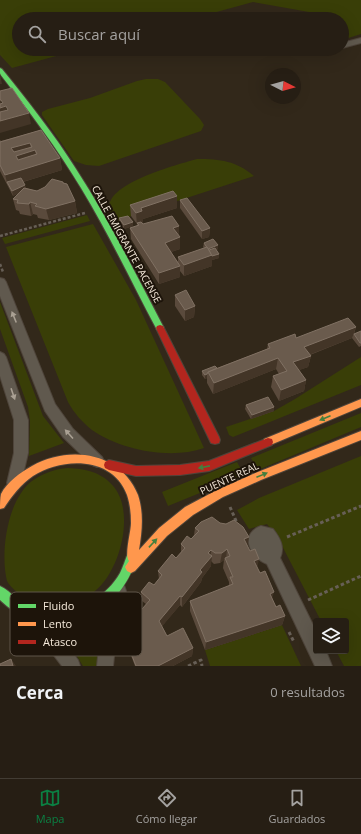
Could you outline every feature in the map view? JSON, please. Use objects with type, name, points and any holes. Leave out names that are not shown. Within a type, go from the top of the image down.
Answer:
[{"type":"main road","name":"CALLE EMIGRANTE PACENSE","points":[[0,70],[56,145],[97,210],[154,315],[215,440]]},
{"type":"main road","name":"PUENTE REAL","points":[[14,483],[31,471],[49,463],[76,458],[136,471],[180,470],[209,466],[361,403]]},
{"type":"main road","name":"PUENTE REAL","points":[[110,592],[124,579],[163,532],[189,511],[219,494],[257,477],[361,435]]},
{"type":"main road","points":[[100,462],[120,476],[128,486],[136,504],[137,525],[135,545],[124,579]]},
{"type":"main road","points":[[0,504],[14,483]]},
{"type":"main road","points":[[0,592],[10,604]]},
{"type":"street","points":[[349,44],[361,40]]},
{"type":"street","points":[[3,280],[50,407],[68,433],[100,462]]},
{"type":"street","points":[[0,357],[21,420],[21,453],[14,483]]},
{"type":"street","points":[[273,542],[275,549],[272,558],[313,644]]},
{"type":"street","points":[[119,592],[124,579]]},
{"type":"street","points":[[318,654],[324,666]]},
{"type":"street","points":[[64,656],[72,666]]},
{"type":"street","points":[[105,666],[106,656]]},
{"type":"path","points":[[0,236],[97,210]]},
{"type":"path","points":[[0,264],[3,280]]},
{"type":"path","points":[[273,542],[361,506]]},
{"type":"path","points":[[223,510],[229,507]]},
{"type":"path","points":[[295,606],[361,576]]},
{"type":"path","points":[[188,666],[201,660],[202,666]]},
{"type":"green space","points":[[0,0],[361,0],[361,34],[349,38],[349,12],[309,12],[253,2],[217,12],[12,12],[12,56],[56,56],[12,68],[0,55]]},
{"type":"green space","points":[[146,79],[158,79],[165,82],[200,119],[204,125],[201,131],[99,166],[86,165],[74,161],[42,115],[42,112],[48,109],[90,98]]},
{"type":"green space","points":[[197,159],[221,160],[228,162],[241,167],[254,176],[116,221],[110,211],[110,201],[117,192],[144,177],[175,165]]},
{"type":"green space","points":[[87,215],[90,221],[5,244],[2,238]]},
{"type":"green space","points":[[93,224],[136,300],[204,448],[177,453],[161,453],[131,448],[103,437],[92,430],[76,414],[68,402],[6,247]]},
{"type":"green space","points":[[0,302],[43,416],[64,443],[29,456],[30,421],[28,407],[0,329]]},
{"type":"green space","points":[[361,357],[361,385],[233,437],[229,435],[226,427],[274,411]]},
{"type":"green space","points":[[361,413],[361,427],[258,470],[251,458]]},
{"type":"green space","points":[[361,456],[361,666],[344,666],[338,654],[349,654],[349,618],[319,618],[279,540],[267,524],[249,529],[237,510],[259,498]]},
{"type":"green space","points":[[237,462],[244,475],[168,506],[162,492]]},
{"type":"green space","points":[[58,469],[81,469],[93,472],[104,478],[114,487],[120,499],[124,513],[124,528],[121,544],[110,573],[93,592],[18,592],[7,581],[5,569],[5,542],[11,514],[23,490],[32,481]]},
{"type":"green space","points":[[282,625],[301,666],[210,666],[205,650]]},
{"type":"green space","points":[[77,656],[100,656],[99,666],[83,666]]},
{"type":"building","points":[[12,88],[29,113],[0,121],[0,112],[8,110],[6,106],[0,108],[0,104],[3,103],[0,100],[0,91]]},
{"type":"building","points":[[41,130],[60,158],[5,175],[0,165],[0,142]],"holes":[[[30,143],[32,147],[14,152],[11,148]],[[35,150],[37,154],[18,160],[16,156]]]},
{"type":"building","points":[[21,178],[25,185],[12,191],[7,182]]},
{"type":"building","points":[[52,179],[67,184],[75,201],[46,209],[35,206],[37,204],[30,202],[29,204],[17,203],[18,200],[13,199],[24,188],[37,191],[45,187]]},
{"type":"building","points":[[173,191],[177,196],[141,208],[142,211],[136,213],[130,205]]},
{"type":"building","points":[[187,198],[210,228],[202,231],[180,200]]},
{"type":"building","points":[[128,216],[133,222],[124,225],[119,218]]},
{"type":"building","points":[[172,216],[179,226],[173,228],[180,237],[165,243],[180,266],[159,273],[130,228],[139,225],[137,223],[141,222],[143,224]]},
{"type":"building","points":[[213,239],[218,245],[208,249],[204,243]]},
{"type":"building","points":[[207,247],[212,255],[184,265],[178,257]]},
{"type":"building","points":[[215,248],[219,254],[212,256],[209,250]]},
{"type":"building","points":[[186,290],[195,306],[185,310],[175,295]]},
{"type":"building","points":[[348,318],[356,327],[304,347],[311,356],[293,362],[306,380],[281,390],[273,376],[287,371],[278,358],[214,383],[208,372],[270,348],[268,344],[295,334],[296,338]]},
{"type":"building","points":[[361,331],[361,343],[360,343],[354,334]]},
{"type":"building","points":[[215,366],[217,368],[205,375],[202,371]]},
{"type":"building","points":[[268,397],[274,407],[252,415],[246,405]]},
{"type":"building","points":[[212,517],[220,523],[226,524],[234,520],[243,527],[249,537],[244,539],[250,551],[255,549],[259,559],[254,561],[260,573],[265,571],[274,592],[270,594],[276,607],[280,605],[285,616],[206,642],[190,601],[233,584],[230,577],[233,577],[225,558],[230,556],[227,549],[222,553],[215,553],[211,550],[208,553],[212,556],[200,570],[202,572],[182,597],[180,596],[159,621],[167,636],[183,628],[193,648],[158,666],[136,666],[132,656],[142,656],[142,609],[150,600],[141,592],[149,582],[154,585],[162,575],[158,571],[172,554],[176,558],[185,548],[181,544],[187,536],[191,539],[199,531],[195,528],[201,522]]},
{"type":"building","points":[[11,659],[13,666],[0,666],[0,664]]},
{"type":"traffic: fast","points":[[0,70],[64,155],[84,187],[118,247],[160,328]]},
{"type":"traffic: fast","points":[[113,592],[124,577],[132,557]]},
{"type":"traffic: fast","points":[[0,592],[10,602]]},
{"type":"traffic: slow","points":[[268,442],[361,403]]},
{"type":"traffic: slow","points":[[131,567],[163,532],[189,511],[219,494],[257,477],[361,435]]},
{"type":"traffic: slow","points":[[0,504],[21,480],[29,473],[42,466],[55,461],[69,459],[84,459],[97,462],[109,467],[120,476],[129,488],[132,496],[136,513],[136,531],[132,557]]},
{"type":"traffic: jam","points":[[160,328],[215,440]]},
{"type":"traffic: jam","points":[[109,465],[136,471],[180,470],[209,466],[268,442]]}]
